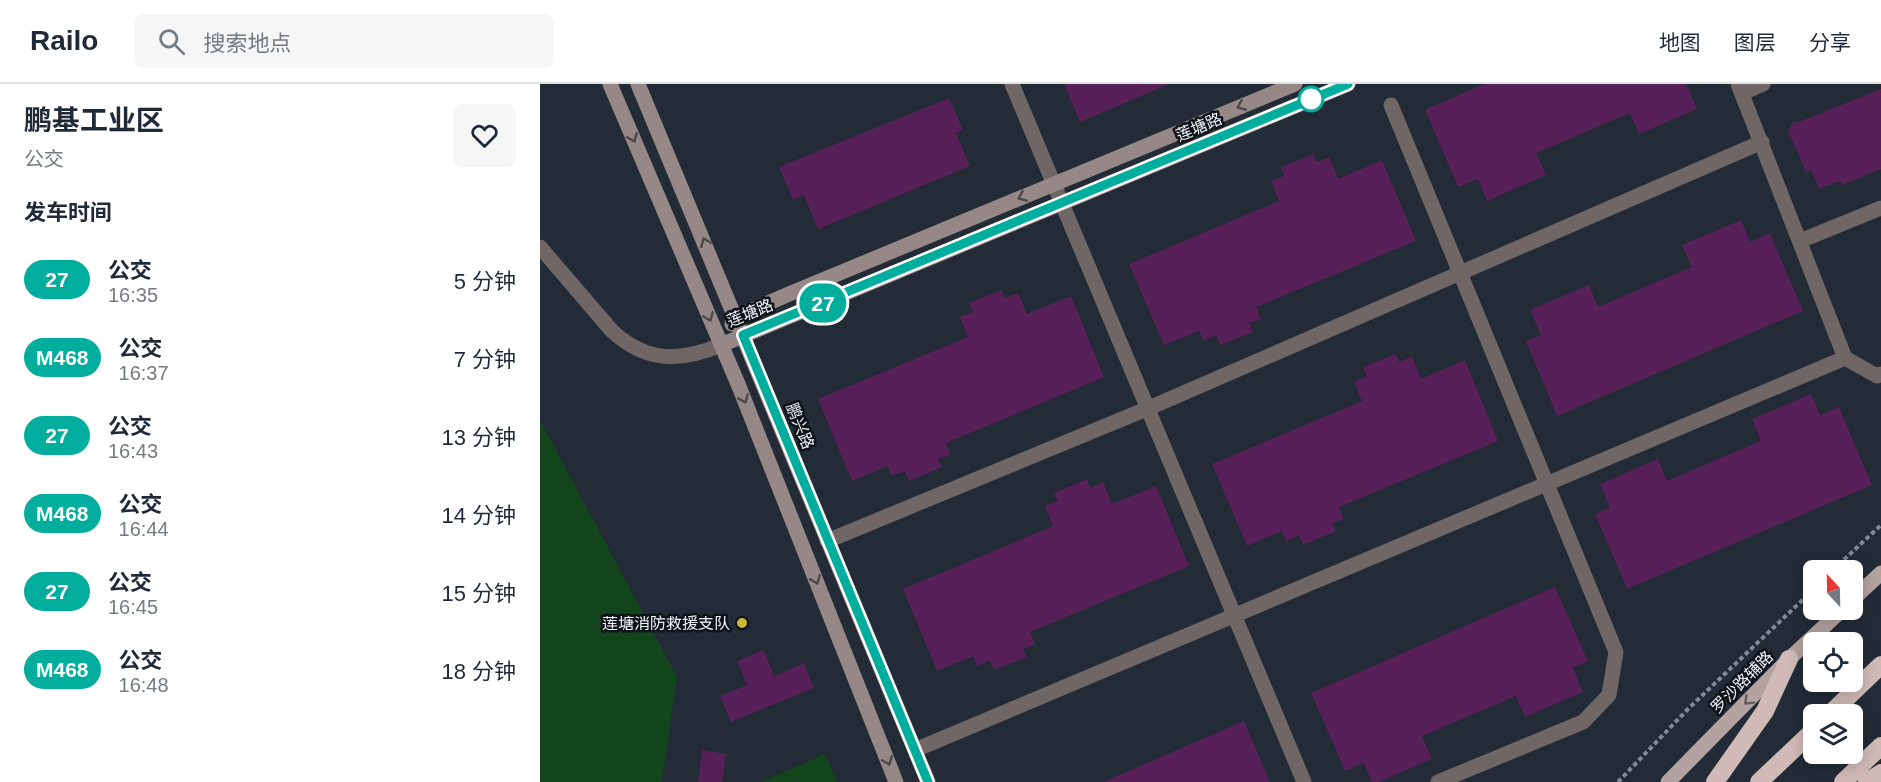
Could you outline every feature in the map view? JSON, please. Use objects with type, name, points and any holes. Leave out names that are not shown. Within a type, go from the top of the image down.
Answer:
[{"type":"highway","points":[[1715,782],[1765,711],[1790,659]]},
{"type":"highway","points":[[1840,704],[1881,665]]},
{"type":"highway","points":[[1759,782],[1803,740]]},
{"type":"highway","points":[[1843,782],[1881,746]]},
{"type":"highway","points":[[1867,782],[1881,773]]},
{"type":"main road","points":[[1863,590],[1881,573]]},
{"type":"main road","name":"罗沙路辅路","points":[[1668,782],[1831,620]]},
{"type":"street","points":[[610,84],[721,345],[896,782]]},
{"type":"street","name":"鹏兴路","points":[[638,84],[928,782]]},
{"type":"street","points":[[1012,84],[1304,782]]},
{"type":"street","name":"莲塘路","points":[[721,345],[736,316],[1295,84]]},
{"type":"street","name":"莲塘路","points":[[721,345],[1348,84]]},
{"type":"street","points":[[1763,84],[1740,88],[1845,358],[1877,376],[1881,374]]},
{"type":"street","points":[[1391,105],[1616,652],[1609,695],[1583,722],[1438,782]]},
{"type":"street","points":[[826,541],[1149,408],[1762,142]]},
{"type":"street","points":[[1800,241],[1881,208]]},
{"type":"street","points":[[540,247],[622,340],[652,354],[678,357],[700,354],[721,345]]},
{"type":"street","points":[[915,750],[1845,358]]},
{"type":"path","points":[[1844,560],[1881,525]]},
{"type":"path","points":[[1618,782],[1688,708],[1803,599]]},
{"type":"green space","points":[[540,420],[677,677],[662,782],[540,782]]},
{"type":"green space","points":[[825,754],[837,782],[761,782]]},
{"type":"building","points":[[1064,84],[1169,84],[1080,122]]},
{"type":"building","points":[[1484,84],[1686,84],[1697,109],[1639,134],[1630,113],[1536,153],[1546,175],[1487,201],[1478,179],[1458,187],[1425,110]]},
{"type":"building","points":[[1881,89],[1881,169],[1842,185],[1840,181],[1819,189],[1811,170],[1806,172],[1788,131],[1794,121],[1799,122]]},
{"type":"building","points":[[949,98],[963,130],[956,133],[970,166],[818,229],[804,195],[793,200],[779,167]]},
{"type":"building","points":[[1313,154],[1316,162],[1329,157],[1338,179],[1382,160],[1416,241],[1256,307],[1261,319],[1249,323],[1253,332],[1220,345],[1216,335],[1204,341],[1199,331],[1164,345],[1129,264],[1279,201],[1271,181],[1284,176],[1281,167]]},
{"type":"building","points":[[1741,220],[1750,242],[1770,233],[1803,311],[1557,416],[1526,341],[1541,335],[1530,310],[1589,285],[1598,307],[1692,267],[1682,245]]},
{"type":"building","points":[[1002,290],[1005,298],[1018,293],[1027,314],[1071,296],[1104,377],[946,443],[950,455],[938,459],[942,467],[909,481],[905,471],[892,476],[888,466],[852,481],[818,399],[968,337],[960,317],[973,312],[969,303]]},
{"type":"building","points":[[1396,354],[1399,362],[1412,357],[1421,379],[1465,360],[1498,441],[1339,507],[1344,519],[1332,523],[1336,531],[1303,545],[1299,535],[1286,541],[1282,531],[1247,546],[1212,464],[1362,401],[1354,382],[1367,376],[1363,367]]},
{"type":"building","points":[[1811,394],[1820,415],[1839,407],[1872,485],[1627,589],[1595,514],[1610,508],[1600,484],[1658,459],[1667,481],[1761,441],[1752,419]]},
{"type":"building","points":[[1087,479],[1090,488],[1103,482],[1112,504],[1156,486],[1189,566],[1030,632],[1035,644],[1023,649],[1027,657],[994,670],[990,660],[977,666],[973,656],[937,671],[903,589],[1053,526],[1045,506],[1058,501],[1054,493]]},
{"type":"building","points":[[1555,587],[1588,661],[1573,668],[1583,692],[1525,717],[1516,696],[1422,736],[1432,759],[1378,782],[1372,782],[1364,763],[1345,771],[1311,693]]},
{"type":"building","points":[[764,650],[774,676],[804,663],[814,688],[731,722],[720,696],[747,685],[737,661]]},
{"type":"building","points":[[1244,721],[1270,782],[1103,782]]},
{"type":"building","points":[[702,750],[726,754],[722,782],[698,782]]},
{"type":"bus line","name":"27","points":[[928,782],[826,541],[743,335],[1348,84]]},
{"type":"place","name":"莲塘消防救援支队","points":[[742,623]]}]
